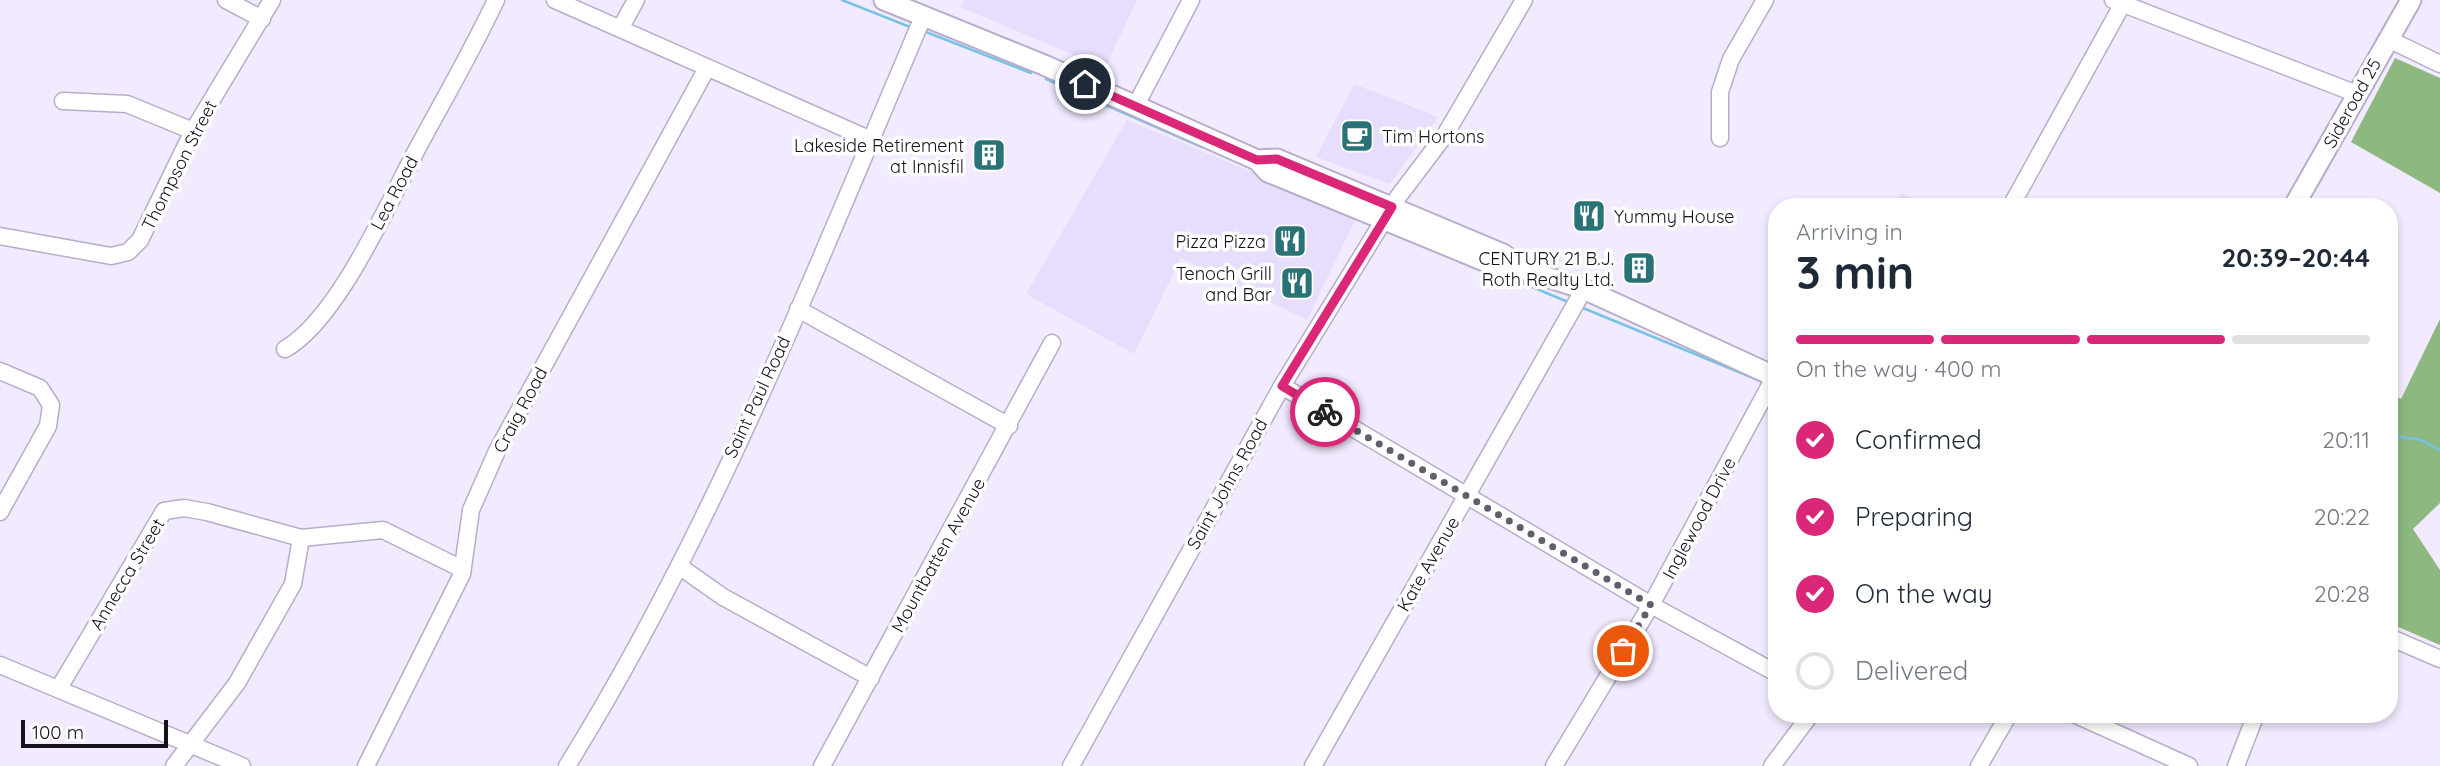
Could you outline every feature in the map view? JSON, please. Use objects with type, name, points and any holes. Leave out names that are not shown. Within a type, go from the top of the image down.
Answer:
[{"type":"main road","points":[[884,0],[1044,65],[1257,160],[1268,172],[1388,214],[1499,267],[1525,270],[1584,289],[1768,372]]},
{"type":"main road","name":"Sideroad 25","points":[[2298,198],[2411,0]]},
{"type":"street","points":[[226,0],[262,19]]},
{"type":"street","name":"Thompson Street","points":[[0,236],[111,256],[128,252],[140,240],[193,131],[272,0]]},
{"type":"street","name":"Lea Road","points":[[285,349],[302,340],[323,313],[366,246],[496,0]]},
{"type":"street","points":[[555,0],[871,140]]},
{"type":"street","points":[[620,29],[636,0]]},
{"type":"street","points":[[1135,107],[1191,0]]},
{"type":"street","name":"Saint Johns Road","points":[[1073,765],[1282,386],[1388,214],[1445,135],[1524,0]]},
{"type":"street","points":[[1720,138],[1720,92],[1731,59],[1765,0]]},
{"type":"street","points":[[2015,198],[2117,2],[2357,94]]},
{"type":"street","name":"Saint Paul Road","points":[[568,766],[680,566],[798,309],[923,17]]},
{"type":"street","points":[[2388,39],[2440,64]]},
{"type":"street","name":"Craig Road","points":[[366,766],[462,569],[471,510],[497,451],[707,68]]},
{"type":"street","points":[[63,101],[127,104],[193,131]]},
{"type":"street","name":"Kate Avenue","points":[[1312,766],[1584,289]]},
{"type":"street","points":[[798,309],[1009,426]]},
{"type":"street","name":"Mountbatten Avenue","points":[[822,766],[1052,343]]},
{"type":"street","points":[[0,371],[40,388],[51,405],[48,426],[0,512]]},
{"type":"street","points":[[1282,386],[1651,605],[1768,669]]},
{"type":"street","name":"Inglewood Drive","points":[[1554,766],[1651,605],[1768,391]]},
{"type":"street","name":"Annecca Street","points":[[59,688],[164,511],[184,508],[207,512],[301,538],[383,530],[462,569]]},
{"type":"street","points":[[174,766],[237,683],[293,584],[301,538]]},
{"type":"street","points":[[680,566],[723,597],[871,678]]},
{"type":"street","points":[[2398,641],[2440,659]]},
{"type":"street","points":[[0,665],[242,766]]},
{"type":"street","points":[[1772,766],[1804,723]]},
{"type":"street","points":[[1979,766],[2004,723]]},
{"type":"street","points":[[2092,723],[2170,762],[2189,766]]},
{"type":"street","points":[[2236,766],[2253,723]]},
{"type":"shaded area","points":[[964,0],[1137,0],[1105,68],[960,7]]},
{"type":"shaded area","points":[[1354,84],[1438,117],[1390,184],[1316,157]]},
{"type":"shaded area","points":[[1127,120],[1357,216],[1307,320],[1181,258],[1134,354],[1026,294]]},
{"type":"shaded area","points":[[1901,193],[1913,198],[1898,198]]},
{"type":"green space","points":[[2395,58],[2440,78],[2440,193],[2351,142]]},
{"type":"green space","points":[[2440,319],[2440,503],[2413,529],[2440,570],[2440,645],[2398,627],[2398,398],[2401,399]]},
{"type":"waterway","points":[[842,0],[910,27]]},
{"type":"waterway","points":[[926,32],[1031,73]]},
{"type":"waterway","points":[[1046,79],[1202,147]]},
{"type":"waterway","points":[[1508,277],[1568,302]]},
{"type":"waterway","points":[[1583,308],[1763,382]]},
{"type":"waterway","points":[[2398,436],[2421,440],[2440,450]]},
{"type":"way so far","points":[[1325,412],[1651,605],[1623,651]]},
{"type":"place","name":"Tim Hortons","points":[[1357,136]]},
{"type":"place","name":"Lakeside Retirement at Innisfil","points":[[989,155]]},
{"type":"place","name":"Yummy House","points":[[1589,216]]},
{"type":"place","name":"Pizza Pizza","points":[[1290,241]]},
{"type":"place","name":"CENTURY 21 B.J. Roth Realty Ltd.","points":[[1639,268]]},
{"type":"place","name":"Tenoch Grill and Bar","points":[[1297,283]]},
{"type":"route","points":[[1085,84],[1257,160],[1277,159],[1392,207],[1282,386],[1325,412]]}]
